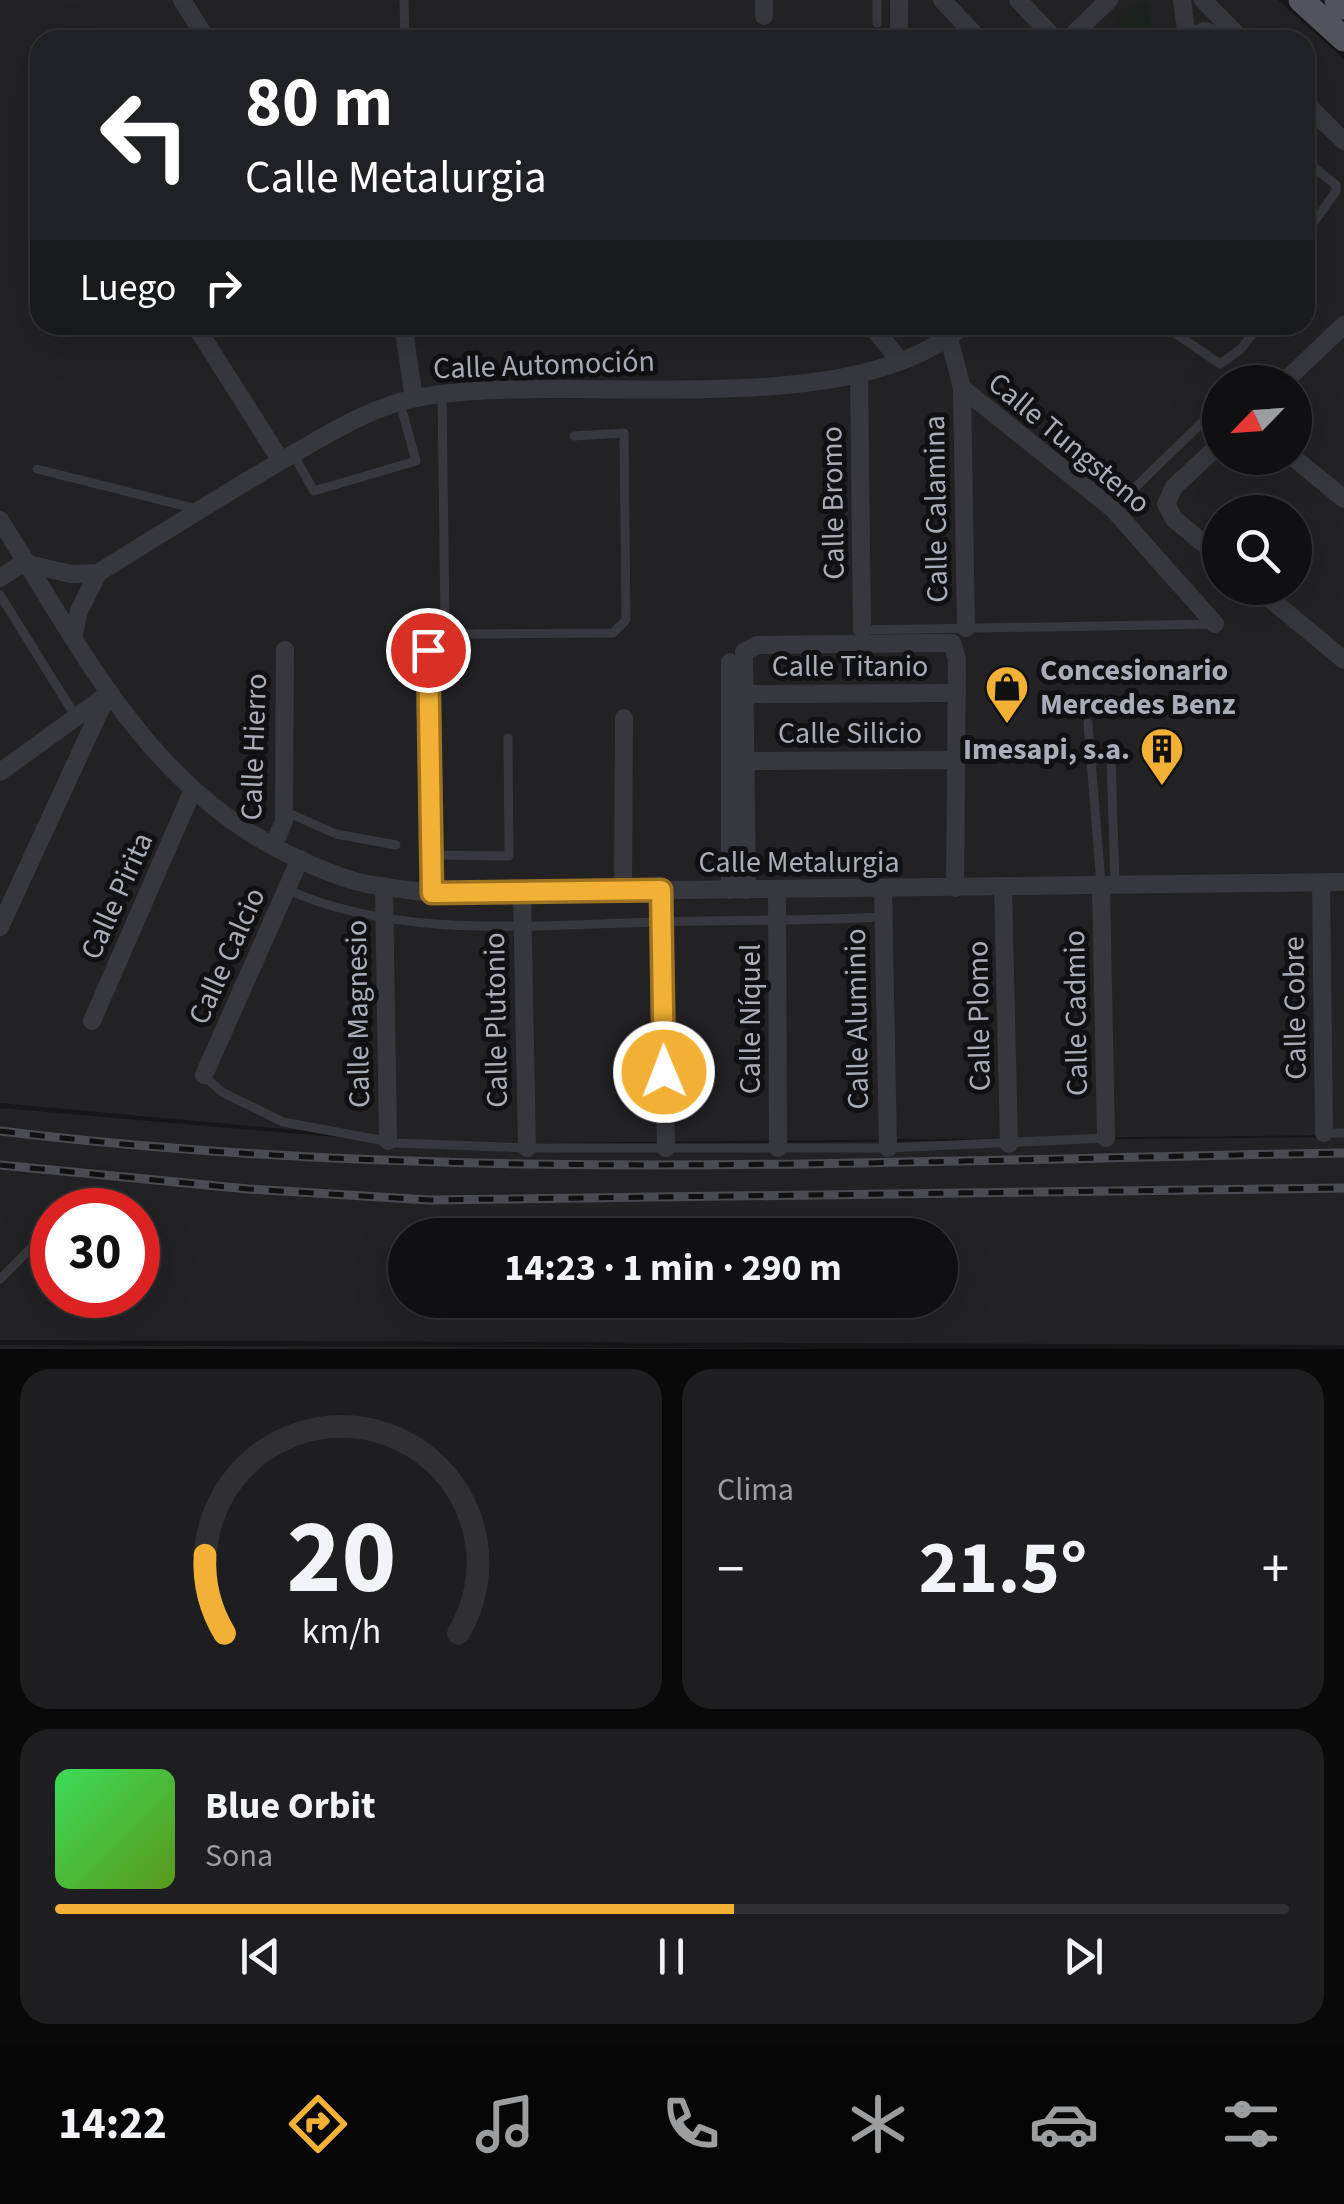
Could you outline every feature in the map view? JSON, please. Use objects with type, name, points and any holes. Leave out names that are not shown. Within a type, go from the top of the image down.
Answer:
[{"type":"main road","points":[[1300,0],[1344,38]]},
{"type":"main road","points":[[1337,0],[1344,7]]},
{"type":"street","points":[[182,0],[201,30]]},
{"type":"street","points":[[899,0],[902,30]]},
{"type":"street","points":[[942,0],[970,30]]},
{"type":"street","points":[[1018,0],[1046,30]]},
{"type":"street","points":[[1078,30],[1109,0]]},
{"type":"street","points":[[1182,0],[1186,30]]},
{"type":"street","points":[[1192,30],[1208,2],[1233,30]]},
{"type":"street","points":[[1315,113],[1344,141]]},
{"type":"street","points":[[1304,365],[1342,332]]},
{"type":"street","points":[[202,335],[287,457]]},
{"type":"street","points":[[404,335],[407,401]]},
{"type":"street","points":[[879,335],[900,361]]},
{"type":"street","name":"Calle Automoción","points":[[98,572],[356,418],[407,401],[442,395],[752,387],[859,376],[900,361],[950,335]]},
{"type":"street","name":"Calle Tungsteno","points":[[956,335],[962,388],[1113,509],[1215,624]]},
{"type":"street","name":"Calle Bromo","points":[[859,376],[862,630]]},
{"type":"street","name":"Calle Calamina","points":[[962,388],[966,628]]},
{"type":"street","points":[[1202,461],[1174,487],[1166,504],[1174,519],[1202,542]]},
{"type":"street","points":[[1312,473],[1344,499]]},
{"type":"street","name":"Calle Metalurgia","points":[[0,520],[108,693],[152,753],[192,792],[273,846],[344,878],[432,893],[1344,882]]},
{"type":"street","points":[[0,578],[27,563],[71,574]]},
{"type":"street","points":[[43,588],[49,580],[98,572]]},
{"type":"street","points":[[74,638],[78,611],[98,572]]},
{"type":"street","points":[[1277,605],[1344,660]]},
{"type":"street","points":[[738,890],[748,647],[932,642],[955,646],[954,888]]},
{"type":"street","name":"Calle Hierro","points":[[273,846],[284,811],[284,650]]},
{"type":"street","points":[[428,650],[432,893]]},
{"type":"street","points":[[730,662],[738,890]]},
{"type":"street","points":[[0,772],[108,693]]},
{"type":"street","points":[[0,928],[108,693]]},
{"type":"street","name":"Calle Titanio","points":[[744,694],[957,693]]},
{"type":"street","points":[[623,890],[624,718]]},
{"type":"street","name":"Calle Silicio","points":[[744,762],[956,760]]},
{"type":"street","name":"Calle Pirita","points":[[92,1022],[192,792]]},
{"type":"street","name":"Calle Calcio","points":[[204,1076],[300,859]]},
{"type":"street","name":"Calle Cobre","points":[[1321,883],[1324,1134]]},
{"type":"street","name":"Calle Magnesio","points":[[384,886],[388,1141]]},
{"type":"street","name":"Calle Plomo","points":[[1003,887],[1009,1144]]},
{"type":"street","name":"Calle Cadmio","points":[[1106,1138],[1108,887]]},
{"type":"street","name":"Calle Aluminio","points":[[882,888],[888,1148]]},
{"type":"street","points":[[661,890],[666,1148]]},
{"type":"street","name":"Calle Níquel","points":[[778,890],[778,1148]]},
{"type":"street","name":"Calle Plutonio","points":[[522,892],[527,1148]]},
{"type":"lane","points":[[404,0],[405,30]]},
{"type":"lane","points":[[876,0],[877,23]]},
{"type":"lane","points":[[1315,168],[1336,185],[1336,191],[1315,221]]},
{"type":"lane","points":[[1178,335],[1220,364],[1252,335]]},
{"type":"lane","points":[[442,395],[445,622],[458,634],[612,633],[626,620],[624,433],[574,436]]},
{"type":"lane","points":[[287,457],[314,491],[416,461],[407,401]]},
{"type":"lane","points":[[1113,509],[1202,422]]},
{"type":"lane","points":[[37,469],[200,510]]},
{"type":"lane","points":[[0,595],[76,717]]},
{"type":"lane","points":[[862,630],[1215,624]]},
{"type":"lane","points":[[1088,723],[1108,887]]},
{"type":"lane","points":[[432,855],[509,856],[508,738]]},
{"type":"lane","points":[[1108,887],[1111,757]]},
{"type":"lane","points":[[284,811],[336,834],[396,845]]},
{"type":"lane","points":[[286,890],[312,901],[384,918],[522,925],[883,917]]},
{"type":"lane","points":[[204,1076],[222,1092],[283,1122],[388,1141],[527,1148],[888,1148],[1106,1138]]},
{"type":"lane","points":[[1324,1134],[1344,1133]]},
{"type":"lane","points":[[0,1279],[30,1249]]},
{"type":"shaded area","points":[[0,0],[1278,0],[1312,30],[30,30],[30,335],[1315,335],[1315,33],[1344,59],[1344,1135],[447,1144],[0,1103]]},
{"type":"shaded area","points":[[1140,0],[1147,0],[1151,30],[1117,30],[1117,22]]},
{"type":"shaded area","points":[[0,1108],[439,1146],[1344,1137],[1344,1345],[0,1340]]},
{"type":"shaded area","points":[[0,1345],[870,1349],[0,1349]]},
{"type":"railway","points":[[0,1131],[167,1148],[503,1164],[839,1163],[1344,1153]]},
{"type":"railway","points":[[0,1165],[248,1189],[429,1200],[1344,1188]]},
{"type":"place","name":"Concesionario Mercedes Benz","points":[[1007,725]]},
{"type":"place","name":"Imesapi, s.a.","points":[[1162,787]]},
{"type":"route","points":[[428,650],[432,893],[661,890],[664,1072]]}]
